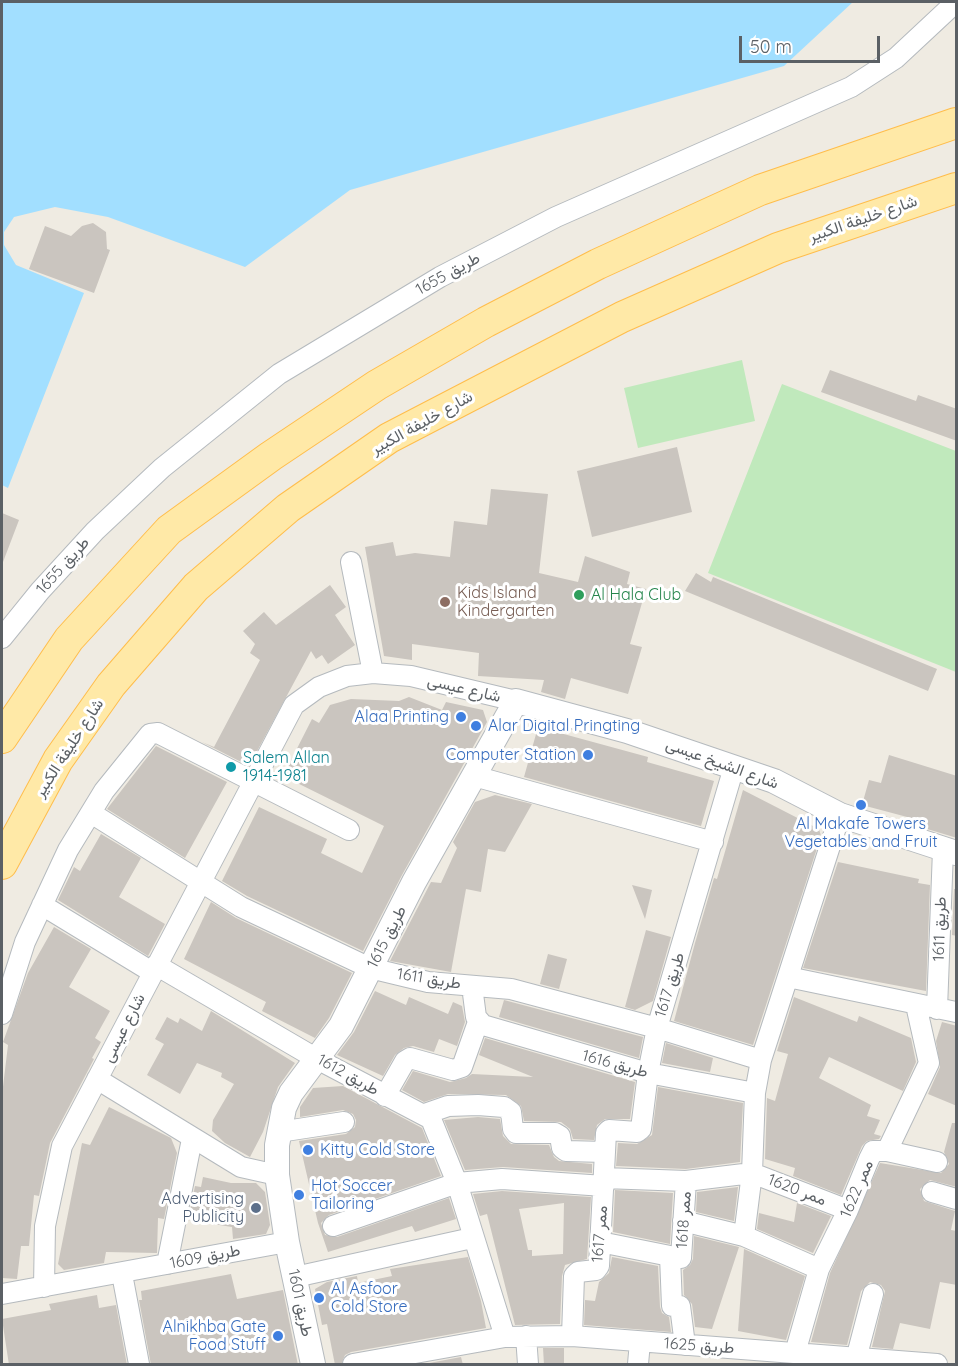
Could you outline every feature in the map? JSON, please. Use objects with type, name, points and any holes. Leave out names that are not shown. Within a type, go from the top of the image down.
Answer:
[{"type":"main road","points":[[2,738],[69,639],[169,530],[271,456],[377,385],[486,322],[598,264],[727,205],[858,155],[957,123]]},
{"type":"main road","name":"شارع خليفة الكبير","points":[[2,864],[58,760],[111,685],[195,587],[288,508],[389,438],[622,317],[778,248],[957,188]]},
{"type":"street","name":"طريق 1655","points":[[2,638],[40,591],[95,531],[162,468],[279,374],[440,277],[556,217],[850,87],[896,58],[956,2]]},
{"type":"street","points":[[351,562],[373,673]]},
{"type":"street","name":"شارع عيسى","points":[[44,1287],[45,1226],[62,1146],[251,782],[294,705],[307,693],[347,676],[373,673],[411,676],[516,701]]},
{"type":"street","name":"شارع الشيخ عيسى","points":[[516,701],[627,731],[734,767],[774,781],[840,815],[950,851]]},
{"type":"street","name":"طريق 1615","points":[[287,1242],[277,1175],[279,1132],[291,1093],[341,1026],[414,882],[516,701]]},
{"type":"street","points":[[2,1014],[25,942],[68,850],[91,813],[147,736],[158,733],[349,830]]},
{"type":"street","name":"طريق 1617","points":[[640,1131],[657,1028],[734,767]]},
{"type":"street","points":[[474,776],[713,842]]},
{"type":"street","name":"طريق 1611","points":[[91,813],[241,907],[370,968],[428,982],[511,989],[657,1028],[761,1060]]},
{"type":"street","points":[[755,1093],[761,1060],[840,815]]},
{"type":"street","name":"طريق 1611","points":[[937,1009],[950,851]]},
{"type":"street","name":"طريق 1612","points":[[42,905],[317,1059],[385,1096],[426,1114]]},
{"type":"street","points":[[788,977],[957,1012]]},
{"type":"street","points":[[385,1096],[405,1061],[410,1058],[453,1070],[462,1067],[478,1022],[472,986]]},
{"type":"street","name":"ممر 1622","points":[[795,1353],[819,1269],[848,1210],[873,1151],[887,1151],[929,1063],[916,1005]]},
{"type":"street","name":"طريق 1616","points":[[478,1022],[510,1034],[648,1073],[755,1093]]},
{"type":"street","points":[[97,1079],[241,1167],[277,1175]]},
{"type":"street","name":"ممر 1620","points":[[755,1093],[752,1173],[848,1210]]},
{"type":"street","points":[[505,1337],[472,1238],[457,1183],[436,1126],[426,1114],[447,1106],[504,1107],[511,1112],[513,1128],[516,1132],[555,1132],[560,1136],[562,1148],[567,1151],[606,1152]]},
{"type":"street","points":[[279,1132],[344,1122]]},
{"type":"street","name":"ممر 1617","points":[[572,1336],[574,1276],[578,1272],[598,1269],[607,1130],[640,1131]]},
{"type":"street","points":[[167,1264],[192,1139]]},
{"type":"street","points":[[887,1151],[937,1162]]},
{"type":"street","points":[[744,1236],[752,1173]]},
{"type":"street","name":"ممر 1618","points":[[604,1182],[686,1181],[752,1173]]},
{"type":"street","name":"ممر 1617","points":[[457,1183],[502,1179],[604,1182]]},
{"type":"street","name":"ممر 1618","points":[[685,1345],[680,1306],[672,1306],[670,1256],[681,1258],[686,1181]]},
{"type":"street","points":[[333,1226],[457,1183]]},
{"type":"street","points":[[932,1192],[957,1198]]},
{"type":"street","points":[[683,1221],[744,1236],[819,1269]]},
{"type":"street","points":[[295,1277],[472,1238]]},
{"type":"street","name":"طريق 1609","points":[[2,1294],[122,1274],[287,1242]]},
{"type":"street","name":"طريق 1601","points":[[287,1242],[313,1365]]},
{"type":"street","points":[[600,1242],[670,1256]]},
{"type":"street","points":[[122,1274],[139,1365]]},
{"type":"street","points":[[856,1359],[873,1294]]},
{"type":"street","points":[[526,1336],[528,1365]]},
{"type":"street","name":"طريق 1625","points":[[353,1365],[505,1337],[526,1336],[572,1336],[795,1353],[885,1363],[937,1365]]},
{"type":"street","name":"طريق 1625","points":[[638,1365],[640,1342]]},
{"type":"green space","points":[[742,360],[755,421],[638,448],[624,388]]},
{"type":"green space","points":[[782,384],[956,451],[956,672],[708,573]]},
{"type":"water","points":[[2,2],[853,2],[784,66],[350,190],[245,267],[108,217],[55,207],[14,217],[4,232],[4,245],[16,265],[84,293],[8,488],[2,485]]},
{"type":"building","points":[[93,223],[106,232],[107,249],[110,250],[94,293],[29,269],[45,226],[71,236],[82,226]]},
{"type":"building","points":[[830,370],[916,401],[918,395],[957,409],[957,441],[821,392]]},
{"type":"building","points":[[677,447],[692,512],[592,537],[577,471]]},
{"type":"building","points":[[491,489],[548,494],[539,573],[578,582],[585,556],[630,572],[627,584],[646,589],[630,644],[642,647],[628,694],[571,678],[565,699],[541,692],[544,680],[478,676],[479,653],[412,644],[412,660],[384,656],[365,547],[393,542],[396,556],[415,553],[450,557],[454,521],[487,525]]},
{"type":"building","points":[[2,513],[19,520],[3,562],[2,562]]},
{"type":"building","points":[[696,573],[711,582],[713,577],[937,669],[928,691],[685,591]]},
{"type":"building","points":[[330,585],[346,607],[335,615],[355,645],[328,664],[322,655],[316,659],[311,651],[249,766],[202,742],[214,747],[260,660],[250,653],[255,644],[243,631],[264,612],[276,625]]},
{"type":"building","points":[[409,697],[442,710],[446,702],[483,710],[487,722],[402,875],[363,951],[247,896],[222,881],[259,807],[327,839],[321,853],[362,873],[384,826],[283,776],[312,719],[319,723],[330,705],[351,699],[399,701]]},
{"type":"building","points":[[538,727],[648,757],[647,762],[714,781],[701,826],[524,777]]},
{"type":"building","points":[[156,746],[227,782],[185,858],[107,809]]},
{"type":"building","points":[[889,755],[957,776],[957,838],[924,828],[926,822],[862,805],[869,780],[881,783]]},
{"type":"building","points":[[743,790],[819,829],[821,836],[753,1045],[674,1021],[714,878],[717,879]]},
{"type":"building","points":[[495,795],[532,804],[505,852],[488,849],[481,892],[466,889],[451,972],[390,961],[431,882],[441,883],[457,848],[453,842],[475,802]]},
{"type":"building","points":[[101,834],[141,858],[119,897],[165,924],[148,956],[58,900],[74,867],[80,871]]},
{"type":"building","points":[[838,862],[919,879],[918,883],[930,885],[926,991],[803,968]]},
{"type":"building","points":[[632,885],[652,890],[645,919]]},
{"type":"building","points":[[954,889],[957,889],[957,936],[952,935]]},
{"type":"building","points":[[211,902],[236,918],[352,973],[329,1018],[315,1038],[262,1011],[266,1002],[184,959]]},
{"type":"building","points":[[54,927],[91,949],[69,987],[110,1011],[95,1038],[101,1042],[92,1058],[94,1059],[50,1143],[39,1196],[34,1195],[29,1246],[21,1246],[17,1279],[2,1278],[2,1095],[8,1045],[3,1042],[28,973]]},
{"type":"building","points":[[646,930],[671,937],[653,1001],[635,1010],[625,1007]]},
{"type":"building","points":[[548,954],[567,959],[559,989],[540,984]]},
{"type":"building","points":[[375,991],[406,1005],[409,997],[448,1014],[453,1002],[462,1006],[465,1022],[457,1046],[439,1039],[434,1052],[413,1046],[404,1048],[395,1055],[383,1076],[337,1055],[354,1032]]},
{"type":"building","points":[[794,997],[857,1022],[859,1016],[911,1038],[916,1062],[903,1091],[829,1057],[819,1078],[871,1105],[867,1116],[880,1120],[874,1134],[881,1136],[879,1139],[867,1141],[862,1146],[841,1195],[793,1176],[795,1168],[765,1159],[767,1098],[775,1101],[788,1054],[777,1051]]},
{"type":"building","points":[[504,1000],[643,1037],[639,1058],[499,1017]]},
{"type":"building","points":[[211,1011],[295,1063],[278,1087],[263,1132],[250,1157],[225,1143],[212,1131],[213,1120],[234,1084],[221,1077],[222,1073],[197,1063],[180,1094],[147,1075],[164,1044],[155,1039],[167,1017],[178,1023],[180,1018],[202,1031]]},
{"type":"building","points":[[942,1022],[957,1026],[957,1106],[928,1094],[940,1067],[936,1041]]},
{"type":"building","points":[[485,1038],[635,1082],[630,1119],[605,1119],[597,1125],[594,1140],[573,1139],[570,1129],[561,1122],[524,1121],[521,1106],[506,1095],[448,1094],[424,1102],[402,1090],[413,1071],[450,1082],[472,1074],[533,1077],[479,1055]]},
{"type":"building","points":[[666,1043],[713,1058],[710,1072],[662,1063]]},
{"type":"building","points":[[343,1086],[422,1128],[441,1176],[329,1215],[321,1223],[325,1235],[337,1237],[449,1198],[456,1219],[415,1232],[412,1226],[328,1252],[318,1223],[299,1141],[346,1134],[355,1127],[356,1120],[353,1114],[343,1110],[300,1117],[300,1107],[313,1088]]},
{"type":"building","points":[[658,1087],[743,1103],[740,1162],[686,1169],[616,1166],[618,1143],[637,1144],[652,1135]]},
{"type":"building","points":[[109,1107],[171,1138],[177,1153],[164,1219],[158,1218],[157,1253],[106,1252],[104,1263],[64,1270],[58,1264],[82,1143],[90,1145]]},
{"type":"building","points":[[478,1117],[500,1119],[503,1136],[511,1144],[549,1145],[554,1157],[559,1161],[592,1164],[592,1173],[503,1167],[465,1170],[444,1120]]},
{"type":"building","points":[[952,1123],[957,1123],[957,1187],[930,1180],[920,1189],[924,1201],[955,1211],[951,1230],[957,1231],[957,1285],[940,1282],[930,1329],[900,1323],[893,1349],[872,1347],[885,1291],[881,1285],[870,1282],[861,1291],[847,1345],[811,1342],[830,1273],[880,1163],[941,1173],[949,1164],[944,1152]]},
{"type":"building","points":[[203,1177],[231,1183],[256,1183],[265,1192],[270,1225],[266,1234],[233,1239],[232,1227],[188,1220],[195,1186],[201,1187]]},
{"type":"building","points":[[738,1187],[734,1221],[696,1212],[697,1192]]},
{"type":"building","points":[[615,1190],[673,1193],[670,1244],[613,1232]]},
{"type":"building","points":[[502,1191],[591,1197],[587,1259],[565,1265],[562,1276],[560,1324],[515,1325],[487,1214],[480,1216],[473,1194]],"holes":[[[564,1203],[563,1254],[532,1256],[532,1250],[528,1250],[519,1209]]]},
{"type":"building","points":[[797,1203],[831,1216],[813,1253],[757,1229],[759,1213],[794,1222]]},
{"type":"building","points":[[694,1236],[739,1247],[712,1329],[695,1327],[692,1304],[684,1295],[683,1270],[690,1265],[693,1259]]},
{"type":"building","points":[[744,1249],[805,1276],[786,1340],[738,1331]]},
{"type":"building","points":[[468,1257],[486,1328],[351,1352],[345,1355],[341,1365],[335,1365],[327,1324],[322,1325],[315,1289],[327,1282],[357,1276],[358,1283],[392,1276],[390,1269]]},
{"type":"building","points":[[612,1257],[658,1266],[660,1307],[662,1313],[669,1317],[671,1332],[584,1325],[585,1300],[595,1301],[599,1282],[609,1273]]},
{"type":"building","points":[[231,1274],[237,1299],[283,1290],[298,1365],[151,1365],[139,1300],[142,1300],[141,1291]]},
{"type":"building","points":[[97,1295],[99,1308],[116,1305],[127,1365],[9,1365],[2,1319],[51,1310],[49,1304]]},
{"type":"building","points":[[543,1348],[564,1348],[564,1365],[544,1365]]},
{"type":"building","points":[[461,1357],[463,1365],[419,1365]]},
{"type":"place","name":"Al Hala Club","points":[[579,595]]},
{"type":"place","name":"Kids Island Kindergarten","points":[[445,602]]},
{"type":"place","name":"Alaa Printing","points":[[461,717]]},
{"type":"place","name":"Alar Digital Pringting","points":[[476,726]]},
{"type":"place","name":"Computer Station","points":[[588,755]]},
{"type":"place","name":"Salem Allan 1914-1981","points":[[231,767]]},
{"type":"place","name":"Al Makafe Towers Vegetables and Fruit","points":[[861,805]]},
{"type":"place","name":"Kitty Cold Store","points":[[308,1150]]},
{"type":"place","name":"Hot Soccer Tailoring","points":[[299,1195]]},
{"type":"place","name":"Advertising Publicity","points":[[256,1208]]},
{"type":"place","name":"Al Asfoor Cold Store","points":[[319,1298]]},
{"type":"place","name":"Alnikhba Gate Food Stuff","points":[[278,1336]]}]
